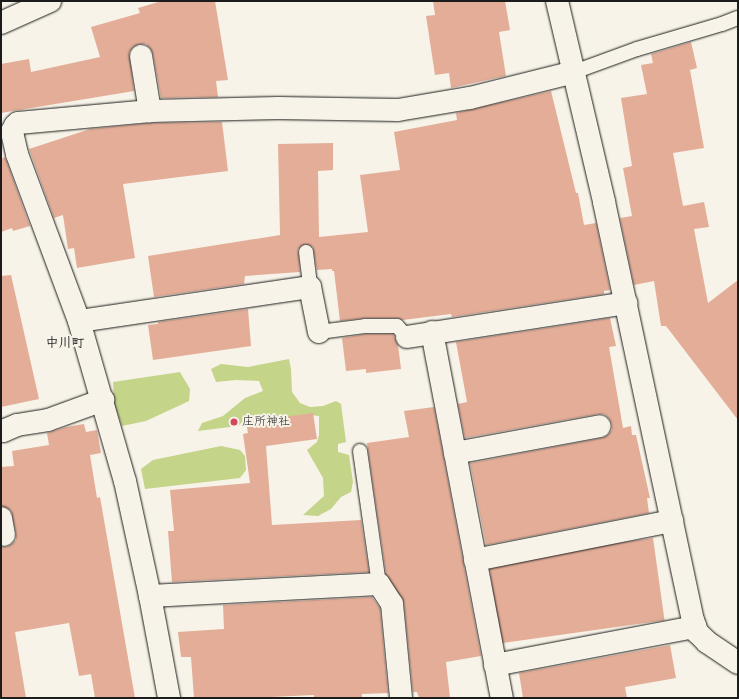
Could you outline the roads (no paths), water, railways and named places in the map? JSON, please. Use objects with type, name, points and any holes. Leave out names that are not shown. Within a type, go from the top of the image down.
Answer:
[{"type":"street","points":[[1,23],[50,1]]},
{"type":"street","points":[[557,1],[626,303],[695,627],[697,632],[707,642],[738,663]]},
{"type":"street","points":[[141,56],[150,111]]},
{"type":"street","points":[[169,698],[126,481],[79,321],[17,154],[12,132],[18,123],[150,111],[278,108],[398,110],[470,98],[574,72]]},
{"type":"street","points":[[79,321],[310,287],[319,332]]},
{"type":"street","points":[[407,337],[626,303]]},
{"type":"street","points":[[432,332],[502,698]]},
{"type":"street","points":[[2,435],[17,425],[48,420],[103,400]]},
{"type":"street","points":[[455,453],[600,426]]},
{"type":"street","points":[[475,560],[672,521]]},
{"type":"street","points":[[150,596],[380,584],[392,604],[401,698]]},
{"type":"street","points":[[495,665],[695,627]]},
{"type":"lane","points":[[574,72],[637,49],[738,18]]},
{"type":"lane","points":[[306,252],[310,287]]},
{"type":"lane","points":[[319,332],[365,326],[397,326],[407,337]]},
{"type":"lane","points":[[360,451],[380,584]]},
{"type":"place","name":"庄所神社","points":[[234,422]]},
{"type":"district","name":"中川町","points":[[65,344]]}]
